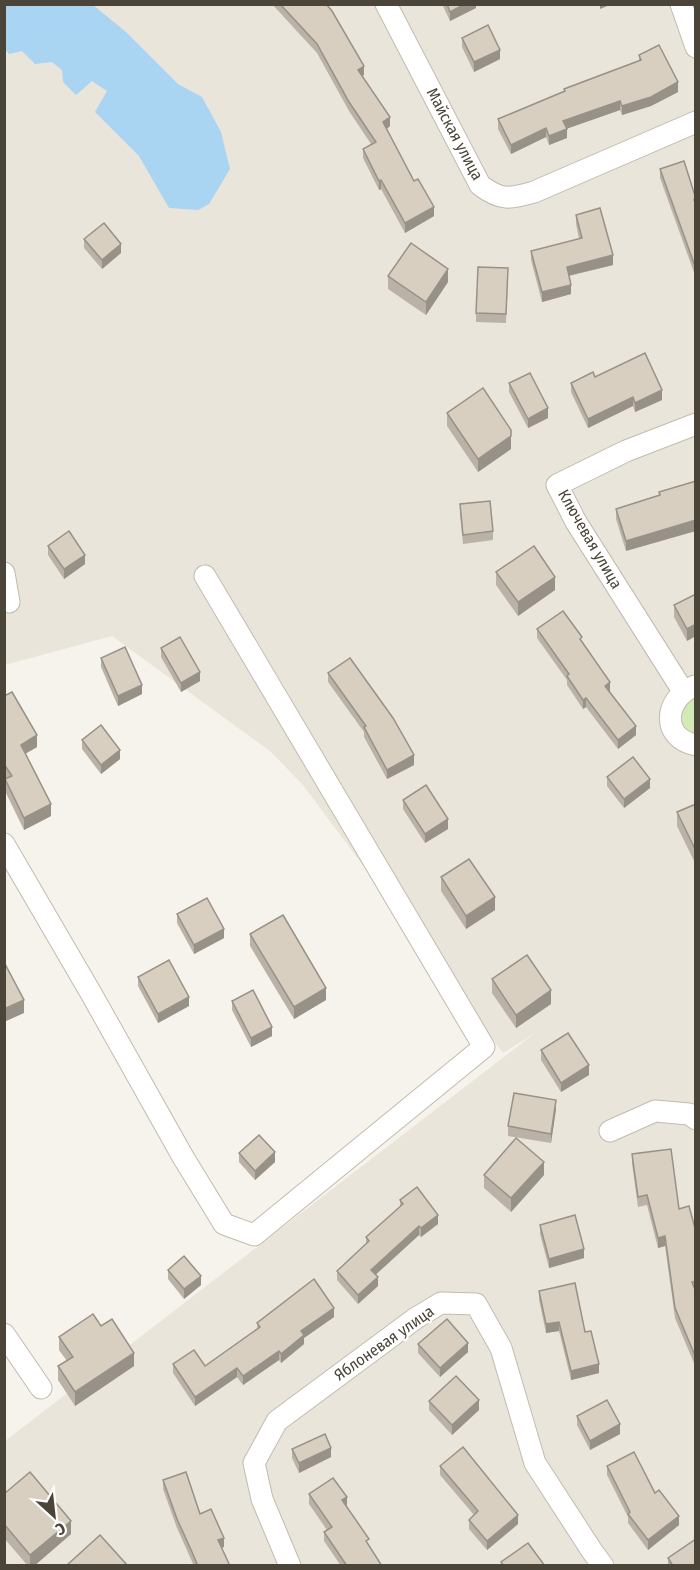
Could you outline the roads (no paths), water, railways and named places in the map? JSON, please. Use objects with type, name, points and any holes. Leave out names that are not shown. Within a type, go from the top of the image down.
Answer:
[{"type":"street","name":"Майская улица","points":[[386,4],[480,185],[495,196],[513,198],[534,192],[696,122]]},
{"type":"street","points":[[681,4],[696,47]]},
{"type":"street","name":"Ключевая улица","points":[[690,689],[576,522],[557,485],[626,451],[696,424]]},
{"type":"street","points":[[4,573],[9,602]]},
{"type":"street","points":[[4,844],[93,995],[183,1157],[224,1224],[254,1235],[484,1047],[206,576]]},
{"type":"street","points":[[690,689],[675,699],[670,709],[670,721],[674,732],[682,740],[696,745]]},
{"type":"street","points":[[610,1131],[655,1111],[689,1114],[696,1119]]},
{"type":"street","name":"Яблоневая улица","points":[[290,1566],[262,1500],[254,1463],[277,1421],[416,1318],[441,1303],[476,1304],[501,1348],[535,1463],[603,1566]]},
{"type":"street","points":[[4,1334],[41,1388]]},
{"type":"water","points":[[4,5],[93,5],[126,32],[178,84],[202,97],[221,132],[230,169],[209,204],[198,210],[169,208],[139,156],[95,112],[107,91],[92,81],[76,95],[63,82],[62,70],[52,62],[35,64],[22,51],[9,54],[5,49]]}]
